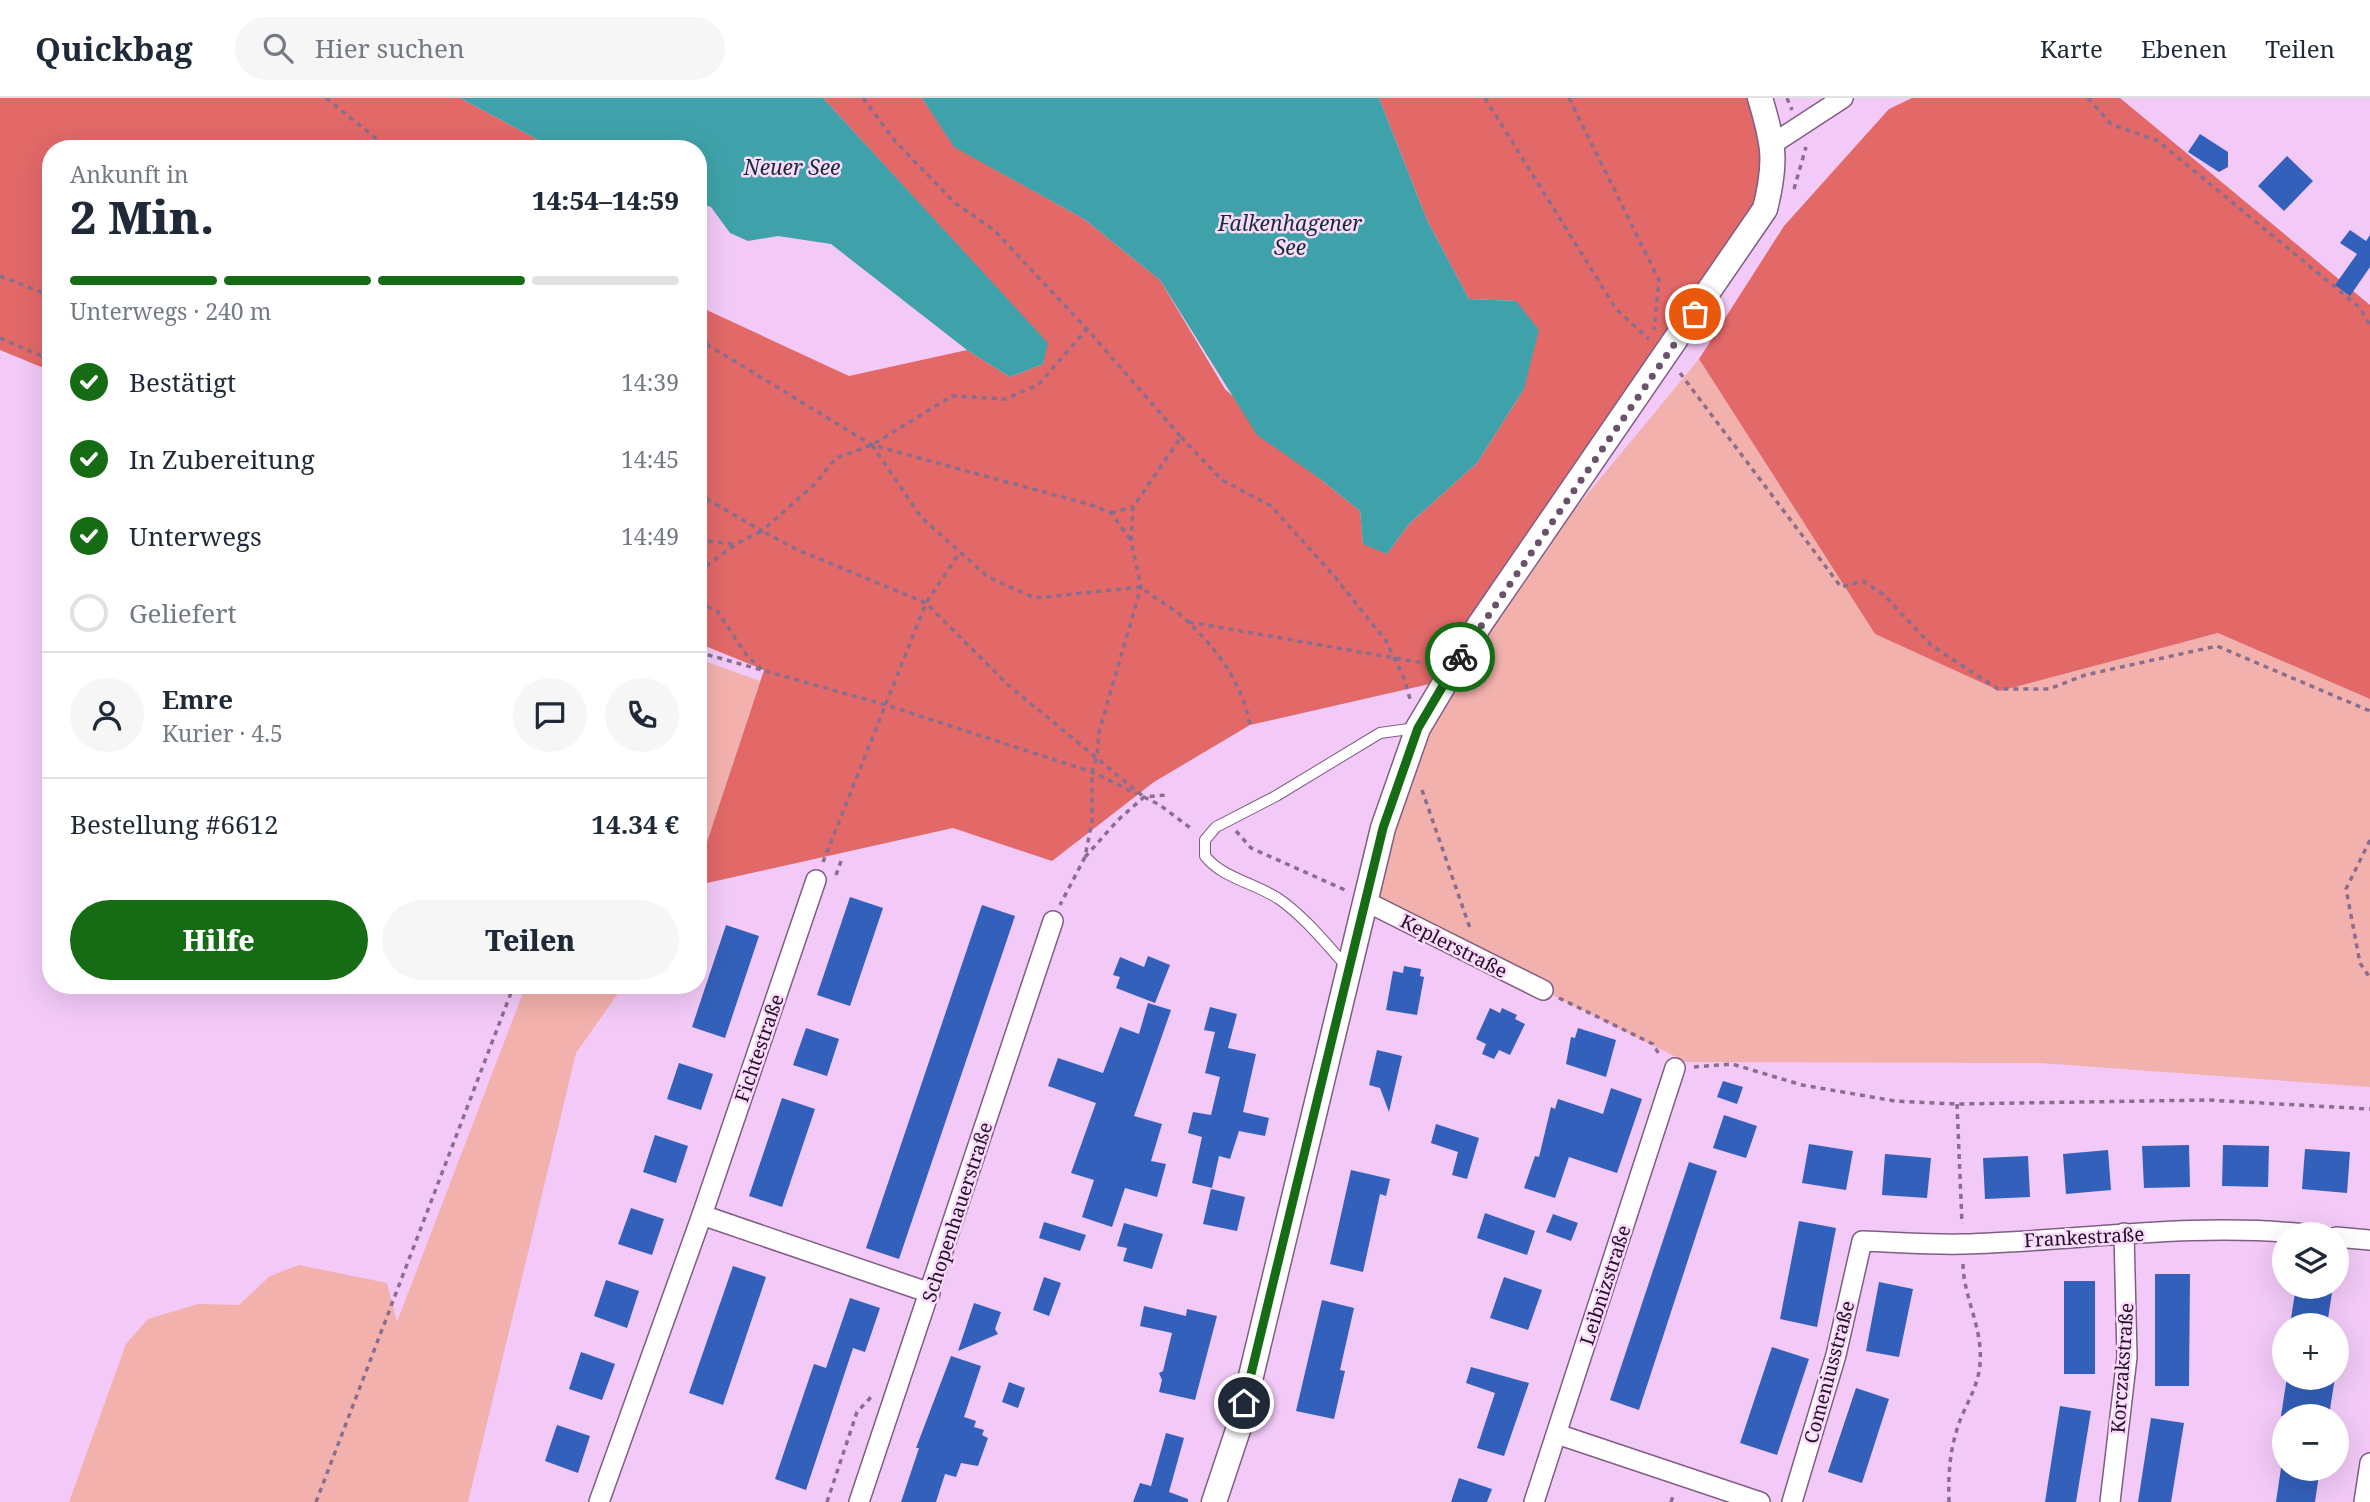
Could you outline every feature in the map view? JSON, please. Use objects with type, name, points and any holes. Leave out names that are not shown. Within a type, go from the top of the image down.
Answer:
[{"type":"street","points":[[1214,1502],[1238,1430],[1383,828],[1418,728],[1480,624],[1667,356],[1765,209],[1773,179],[1774,143],[1759,98]]},
{"type":"street","points":[[1774,143],[1843,98]]},
{"type":"street","name":"Fichtestraße","points":[[599,1502],[702,1215],[816,880]]},
{"type":"street","name":"Keplerstraße","points":[[1365,901],[1542,990]]},
{"type":"street","name":"Schopenhauerstraße","points":[[859,1502],[1053,921]]},
{"type":"street","name":"Leibnizstraße","points":[[1534,1502],[1675,1068]]},
{"type":"street","points":[[702,1215],[930,1293]]},
{"type":"street","name":"Frankestraße","points":[[1862,1241],[1963,1244],[2124,1233],[2272,1230]]},
{"type":"street","name":"Korczakstraße","points":[[2110,1502],[2127,1357],[2124,1233]]},
{"type":"street","points":[[2349,1238],[2370,1240]]},
{"type":"street","name":"Comeniusstraße","points":[[1792,1502],[1836,1355],[1862,1241]]},
{"type":"street","points":[[1557,1434],[1760,1502]]},
{"type":"street","points":[[2364,1502],[2370,1463]]},
{"type":"lane","points":[[1348,968],[1281,900],[1245,880],[1215,869],[1205,856],[1205,840],[1216,827],[1276,796],[1380,733],[1418,728]]},
{"type":"path","points":[[326,98],[377,140]]},
{"type":"path","points":[[863,98],[895,141],[955,203],[994,230],[1222,480],[1271,506],[1335,577],[1386,641],[1404,678],[1418,728]]},
{"type":"path","points":[[1485,98],[1616,309],[1653,342],[1659,280],[1569,98]]},
{"type":"path","points":[[2088,98],[2111,124],[2158,141],[2359,307],[2370,325]]},
{"type":"path","points":[[0,276],[42,292]]},
{"type":"path","points":[[707,565],[736,544],[762,531],[815,484],[836,458],[872,445],[952,396],[1006,399],[1040,384],[1087,329]]},
{"type":"path","points":[[0,338],[42,356]]},
{"type":"path","points":[[707,344],[872,445],[1111,513],[1133,507]]},
{"type":"path","points":[[1667,356],[1841,587],[1863,581],[1931,645],[1998,689],[2049,689],[2085,676],[2217,646],[2370,711]]},
{"type":"path","points":[[1085,857],[1092,821],[1092,772],[1097,756],[1099,732],[1141,587],[1131,541],[1133,507],[1181,437]]},
{"type":"path","points":[[872,445],[921,517],[988,576],[1035,598],[1141,587],[1189,622],[1234,677],[1246,702],[1250,725]]},
{"type":"path","points":[[707,499],[798,550],[926,603],[1007,684],[1144,797]]},
{"type":"path","points":[[1111,513],[1131,541]]},
{"type":"path","points":[[707,541],[736,544]]},
{"type":"path","points":[[816,880],[926,603],[960,552]]},
{"type":"path","points":[[707,606],[718,612],[747,656],[764,670]]},
{"type":"path","points":[[1189,622],[1395,660],[1434,664]]},
{"type":"path","points":[[707,654],[886,705],[1092,772],[1160,805],[1205,840]]},
{"type":"path","points":[[1421,780],[1422,793],[1454,875],[1479,960]]},
{"type":"path","points":[[1053,921],[1085,857],[1118,820],[1144,797],[1166,795]]},
{"type":"path","points":[[1227,821],[1251,848],[1365,901]]},
{"type":"path","points":[[2370,840],[2346,889],[2360,963],[2370,978]]},
{"type":"path","points":[[1542,990],[1653,1044],[1661,1058],[1675,1068],[1732,1064],[1802,1085],[1895,1101],[1957,1104],[2208,1100],[2370,1109]]},
{"type":"path","points":[[316,1502],[511,994]]},
{"type":"path","points":[[1949,1502],[1951,1451],[1977,1382],[1980,1365],[1978,1323],[1963,1273],[1957,1104]]},
{"type":"path","points":[[827,1502],[857,1412],[872,1396],[876,1384]]},
{"type":"shaded area","points":[[0,98],[460,98],[538,140],[42,140],[42,367],[0,350]]},
{"type":"shaded area","points":[[823,98],[922,98],[955,147],[1084,219],[1160,280],[1225,389],[1319,478],[1360,511],[1363,543],[1387,554],[1409,524],[1477,463],[1524,389],[1516,301],[1469,299],[1427,220],[1379,98],[1764,98],[1773,179],[1447,680],[1250,725],[1154,782],[1052,861],[953,828],[707,883],[707,842],[764,670],[707,647],[707,310],[849,376],[967,350],[1010,377],[1043,364],[1047,343]]},
{"type":"shaded area","points":[[1912,98],[2120,98],[2370,305],[2370,699],[2218,633],[2000,691],[1875,634],[1699,359],[1784,226],[1889,109]]},
{"type":"shaded area","points":[[1699,359],[1875,634],[2000,691],[2218,633],[2370,699],[2370,1087],[2040,1063],[1686,1062],[1365,901],[1383,828],[1480,624]]},
{"type":"shaded area","points":[[707,662],[760,681],[707,842]]},
{"type":"shaded area","points":[[523,994],[618,994],[576,1053],[468,1502],[69,1502],[126,1344],[148,1319],[198,1304],[239,1305],[270,1276],[299,1265],[387,1283],[397,1322]]},
{"type":"water","name":"Neuer See","points":[[460,98],[823,98],[1048,343],[1043,364],[1010,377],[967,350],[831,244],[778,236],[748,241],[730,233],[711,207],[707,206],[707,140],[538,140]]},
{"type":"water","name":"Falkenhagener See","points":[[922,98],[1379,98],[1427,220],[1469,299],[1516,301],[1539,330],[1524,389],[1477,463],[1409,524],[1387,554],[1363,544],[1360,511],[1319,478],[1257,435],[1160,280],[1084,219],[954,147]]},
{"type":"building","points":[[2200,134],[2228,152],[2228,167],[2219,172],[2188,152]]},
{"type":"building","points":[[2287,156],[2313,181],[2284,211],[2258,186]]},
{"type":"building","points":[[2350,230],[2366,241],[2370,235],[2370,267],[2350,296],[2335,285],[2357,254],[2340,243]]},
{"type":"building","points":[[850,897],[883,908],[850,1006],[817,995]]},
{"type":"building","points":[[982,905],[1015,916],[899,1259],[866,1248]]},
{"type":"building","points":[[726,925],[759,936],[725,1038],[692,1027],[703,994],[707,994],[707,982]]},
{"type":"building","points":[[1148,956],[1170,965],[1155,1003],[1116,988],[1120,977],[1113,975],[1120,957],[1144,967]]},
{"type":"building","points":[[1404,966],[1421,969],[1420,976],[1424,977],[1417,1015],[1386,1010],[1393,971],[1403,973]]},
{"type":"building","points":[[1148,1003],[1171,1010],[1134,1116],[1162,1124],[1151,1161],[1166,1164],[1157,1197],[1125,1188],[1112,1227],[1082,1217],[1094,1180],[1071,1173],[1096,1103],[1048,1086],[1058,1058],[1103,1073],[1120,1027],[1139,1034]]},
{"type":"building","points":[[1210,1007],[1237,1014],[1228,1048],[1256,1054],[1243,1112],[1269,1118],[1265,1136],[1239,1131],[1230,1159],[1219,1156],[1212,1188],[1192,1183],[1202,1137],[1188,1133],[1193,1112],[1211,1115],[1220,1077],[1205,1073],[1215,1032],[1204,1030]]},
{"type":"building","points":[[1490,1008],[1500,1013],[1502,1008],[1517,1015],[1515,1019],[1525,1024],[1510,1055],[1499,1050],[1494,1059],[1482,1054],[1486,1044],[1476,1039]]},
{"type":"building","points":[[806,1028],[839,1039],[827,1076],[793,1065]]},
{"type":"building","points":[[1578,1028],[1616,1040],[1606,1077],[1566,1064],[1571,1037],[1575,1038]]},
{"type":"building","points":[[1377,1050],[1402,1056],[1389,1112],[1380,1088],[1369,1085]]},
{"type":"building","points":[[679,1063],[713,1074],[701,1110],[667,1099]]},
{"type":"building","points":[[1723,1081],[1743,1087],[1737,1104],[1717,1097]]},
{"type":"building","points":[[1611,1088],[1642,1099],[1617,1173],[1569,1157],[1555,1198],[1524,1188],[1535,1156],[1539,1157],[1551,1107],[1555,1109],[1558,1099],[1603,1114]]},
{"type":"building","points":[[782,1098],[815,1109],[782,1207],[749,1196]]},
{"type":"building","points":[[1724,1115],[1757,1126],[1746,1158],[1713,1148]]},
{"type":"building","points":[[1436,1124],[1479,1138],[1467,1179],[1452,1175],[1458,1152],[1431,1143]]},
{"type":"building","points":[[655,1135],[688,1146],[676,1183],[643,1172]]},
{"type":"building","points":[[1809,1144],[1853,1151],[1846,1190],[1802,1183]]},
{"type":"building","points":[[2189,1145],[2190,1187],[2144,1188],[2142,1146]]},
{"type":"building","points":[[2223,1145],[2269,1146],[2268,1187],[2222,1186]]},
{"type":"building","points":[[2305,1149],[2350,1152],[2347,1193],[2302,1189]]},
{"type":"building","points":[[2108,1150],[2111,1190],[2066,1194],[2063,1154]]},
{"type":"building","points":[[1885,1154],[1931,1158],[1927,1198],[1882,1195]]},
{"type":"building","points":[[2028,1156],[2030,1197],[1985,1199],[1983,1158]]},
{"type":"building","points":[[1689,1162],[1717,1171],[1639,1410],[1610,1400]]},
{"type":"building","points":[[1351,1170],[1390,1179],[1386,1196],[1380,1194],[1363,1272],[1330,1264]]},
{"type":"building","points":[[1211,1189],[1245,1197],[1237,1231],[1203,1224]]},
{"type":"building","points":[[631,1208],[664,1219],[652,1255],[618,1244]]},
{"type":"building","points":[[1485,1213],[1535,1231],[1527,1255],[1477,1238]]},
{"type":"building","points":[[1553,1214],[1578,1223],[1571,1241],[1546,1232]]},
{"type":"building","points":[[1799,1221],[1836,1228],[1817,1327],[1780,1319]]},
{"type":"building","points":[[1044,1222],[1086,1235],[1080,1251],[1039,1238]]},
{"type":"building","points":[[1124,1223],[1163,1234],[1152,1269],[1123,1261],[1127,1248],[1117,1246]]},
{"type":"building","points":[[733,1266],[766,1277],[723,1405],[689,1393]]},
{"type":"building","points":[[2155,1274],[2190,1274],[2189,1386],[2155,1386]]},
{"type":"building","points":[[1044,1277],[1061,1283],[1049,1316],[1033,1310]]},
{"type":"building","points":[[1504,1277],[1542,1290],[1528,1330],[1490,1318]]},
{"type":"building","points":[[606,1280],[639,1291],[627,1328],[594,1316]]},
{"type":"building","points":[[2064,1281],[2095,1281],[2095,1374],[2064,1374]]},
{"type":"building","points":[[1879,1282],[1913,1289],[1899,1357],[1866,1351]]},
{"type":"building","points":[[850,1298],[880,1308],[865,1352],[853,1348],[806,1490],[775,1479],[814,1364],[826,1368]]},
{"type":"building","points":[[2294,1299],[2331,1299],[2329,1313],[2292,1313]]},
{"type":"building","points":[[1322,1300],[1354,1308],[1340,1370],[1345,1371],[1334,1419],[1296,1411]]},
{"type":"building","points":[[974,1303],[1001,1312],[995,1329],[998,1334],[958,1351]]},
{"type":"building","points":[[1144,1306],[1186,1316],[1187,1309],[1217,1316],[1195,1400],[1159,1392],[1162,1380],[1159,1373],[1163,1371],[1172,1333],[1140,1326]]},
{"type":"building","points":[[1772,1347],[1809,1359],[1777,1455],[1740,1443]]},
{"type":"building","points":[[581,1352],[615,1364],[602,1400],[569,1389]]},
{"type":"building","points":[[951,1356],[981,1366],[964,1417],[976,1421],[974,1427],[984,1430],[982,1435],[988,1438],[978,1466],[961,1463],[956,1477],[945,1474],[936,1502],[901,1502],[919,1448],[916,1448]]},
{"type":"building","points":[[1471,1367],[1529,1383],[1504,1456],[1477,1448],[1495,1393],[1466,1383]]},
{"type":"building","points":[[1009,1382],[1025,1388],[1018,1408],[1002,1402]]},
{"type":"building","points":[[1856,1388],[1889,1399],[1862,1483],[1828,1472]]},
{"type":"building","points":[[2285,1390],[2333,1390],[2331,1404],[2283,1404]]},
{"type":"building","points":[[2060,1406],[2091,1411],[2076,1502],[2045,1502]]},
{"type":"building","points":[[2151,1418],[2184,1423],[2171,1502],[2138,1502]]},
{"type":"building","points":[[557,1425],[590,1436],[578,1473],[545,1461]]},
{"type":"building","points":[[1166,1433],[1184,1438],[1169,1492],[1188,1499],[1188,1502],[1133,1502],[1140,1483],[1151,1486]]},
{"type":"building","points":[[1459,1478],[1492,1489],[1487,1502],[1451,1502]]},
{"type":"building","points":[[2279,1481],[2318,1481],[2315,1502],[2276,1502]]},
{"type":"way so far","points":[[1460,657],[1480,624],[1695,314]]},
{"type":"route","points":[[1244,1403],[1383,828],[1418,728],[1460,657]]}]
